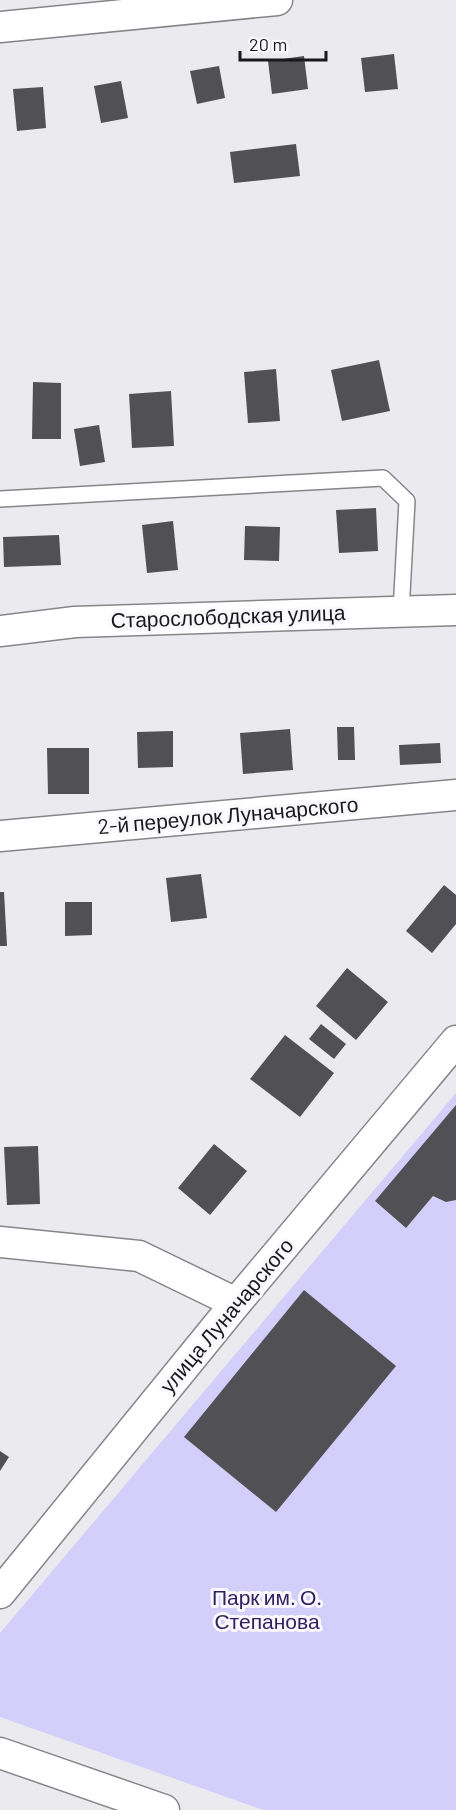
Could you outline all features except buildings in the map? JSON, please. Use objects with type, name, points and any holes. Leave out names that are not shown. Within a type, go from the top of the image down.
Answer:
[{"type":"street","points":[[0,27],[277,0]]},
{"type":"street","name":"Старослободская улица","points":[[0,631],[75,622],[456,610]]},
{"type":"street","name":"2-й переулок Луначарского","points":[[0,836],[456,795]]},
{"type":"street","name":"улица Луначарского","points":[[0,1593],[236,1303],[456,1041]]},
{"type":"street","points":[[0,1242],[139,1256],[236,1303]]},
{"type":"street","points":[[0,1753],[164,1810]]},
{"type":"lane","points":[[0,499],[383,478],[407,501],[401,612]]},
{"type":"green space","name":"Парк им. О. Степанова","points":[[456,1093],[456,1810],[263,1810],[0,1717],[0,1633]]}]
